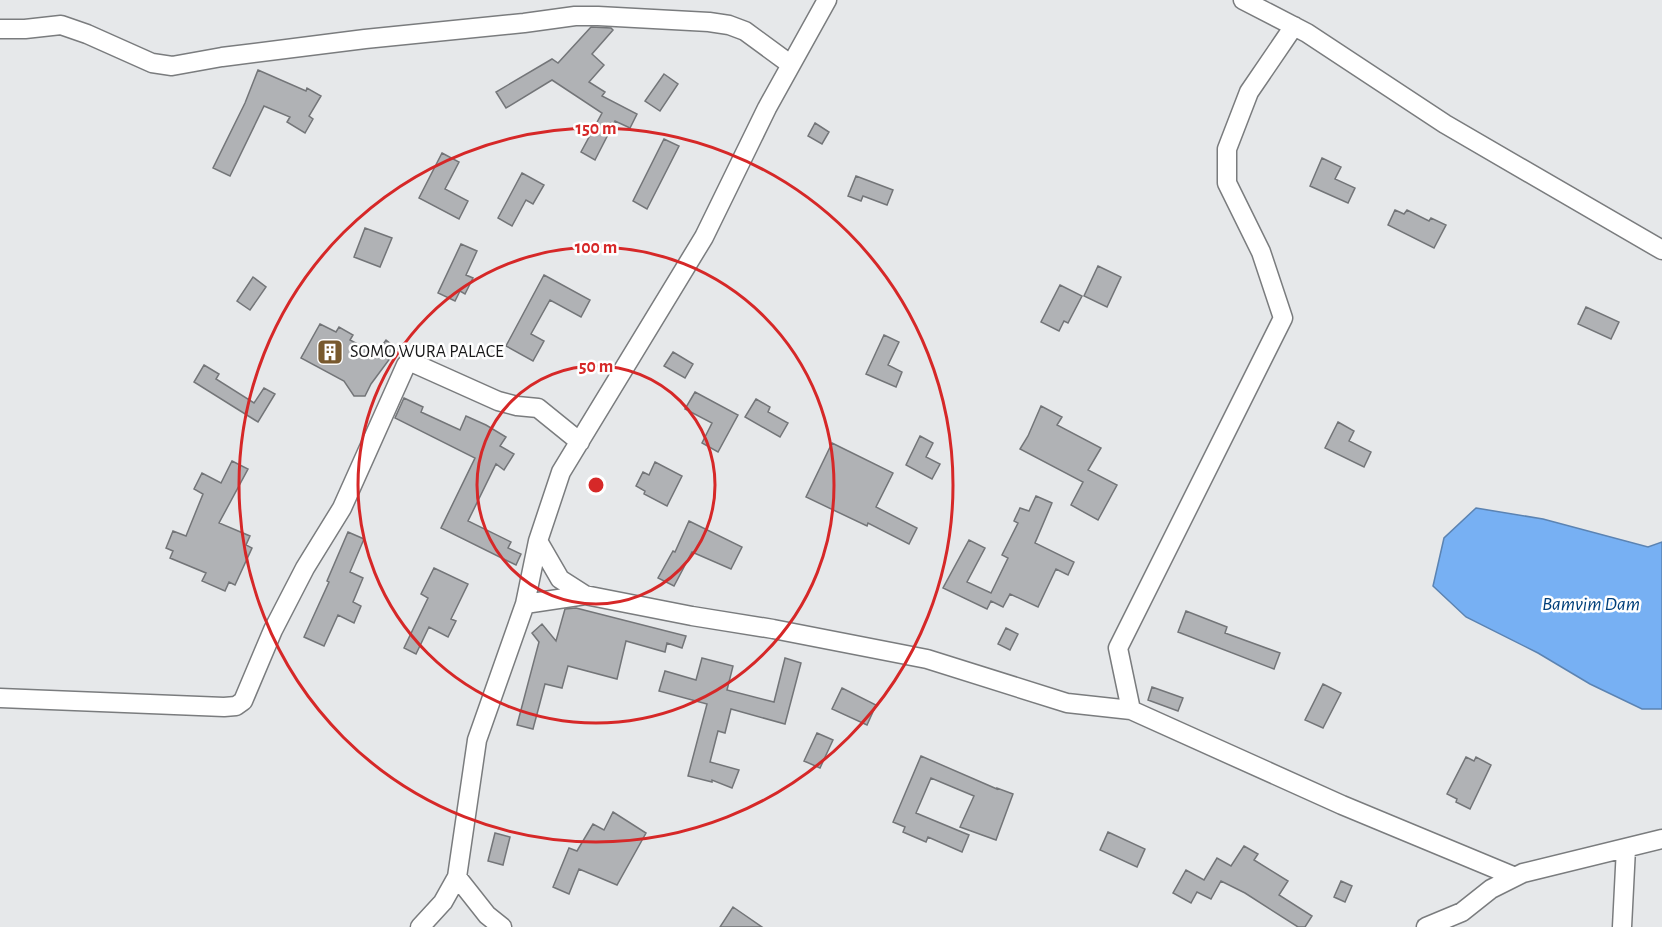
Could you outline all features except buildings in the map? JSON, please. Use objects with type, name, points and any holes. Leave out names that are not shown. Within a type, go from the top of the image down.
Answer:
[{"type":"street","points":[[420,927],[444,902],[457,877],[477,740],[525,604],[538,541],[561,472],[704,237],[790,64],[827,0]]},
{"type":"street","points":[[1243,0],[1307,33],[1445,124],[1662,250]]},
{"type":"street","points":[[0,29],[61,25],[152,63],[172,66],[222,57],[365,39],[575,16],[598,16],[729,25],[745,31],[790,64]]},
{"type":"street","points":[[1131,710],[1118,648],[1283,318],[1261,252],[1227,183],[1227,149],[1249,92],[1294,26]]},
{"type":"street","points":[[0,698],[224,707],[236,706],[243,701],[273,630],[305,568],[342,508],[406,365],[411,362],[498,401],[538,408],[580,442]]},
{"type":"street","points":[[538,541],[560,579],[585,595]]},
{"type":"street","points":[[525,604],[585,595],[927,659],[1067,703],[1131,710],[1342,805],[1513,876]]},
{"type":"street","points":[[1426,927],[1462,912],[1491,889],[1513,876],[1662,839]]},
{"type":"street","points":[[1622,927],[1626,848]]},
{"type":"street","points":[[457,877],[487,915],[502,927]]},
{"type":"water","name":"Bamvim Dam","points":[[1476,508],[1543,519],[1648,547],[1662,542],[1662,709],[1642,709],[1590,684],[1538,653],[1466,617],[1433,586],[1444,538]]},
{"type":"place","name":"SOMO WURA PALACE","points":[[330,352]]}]
